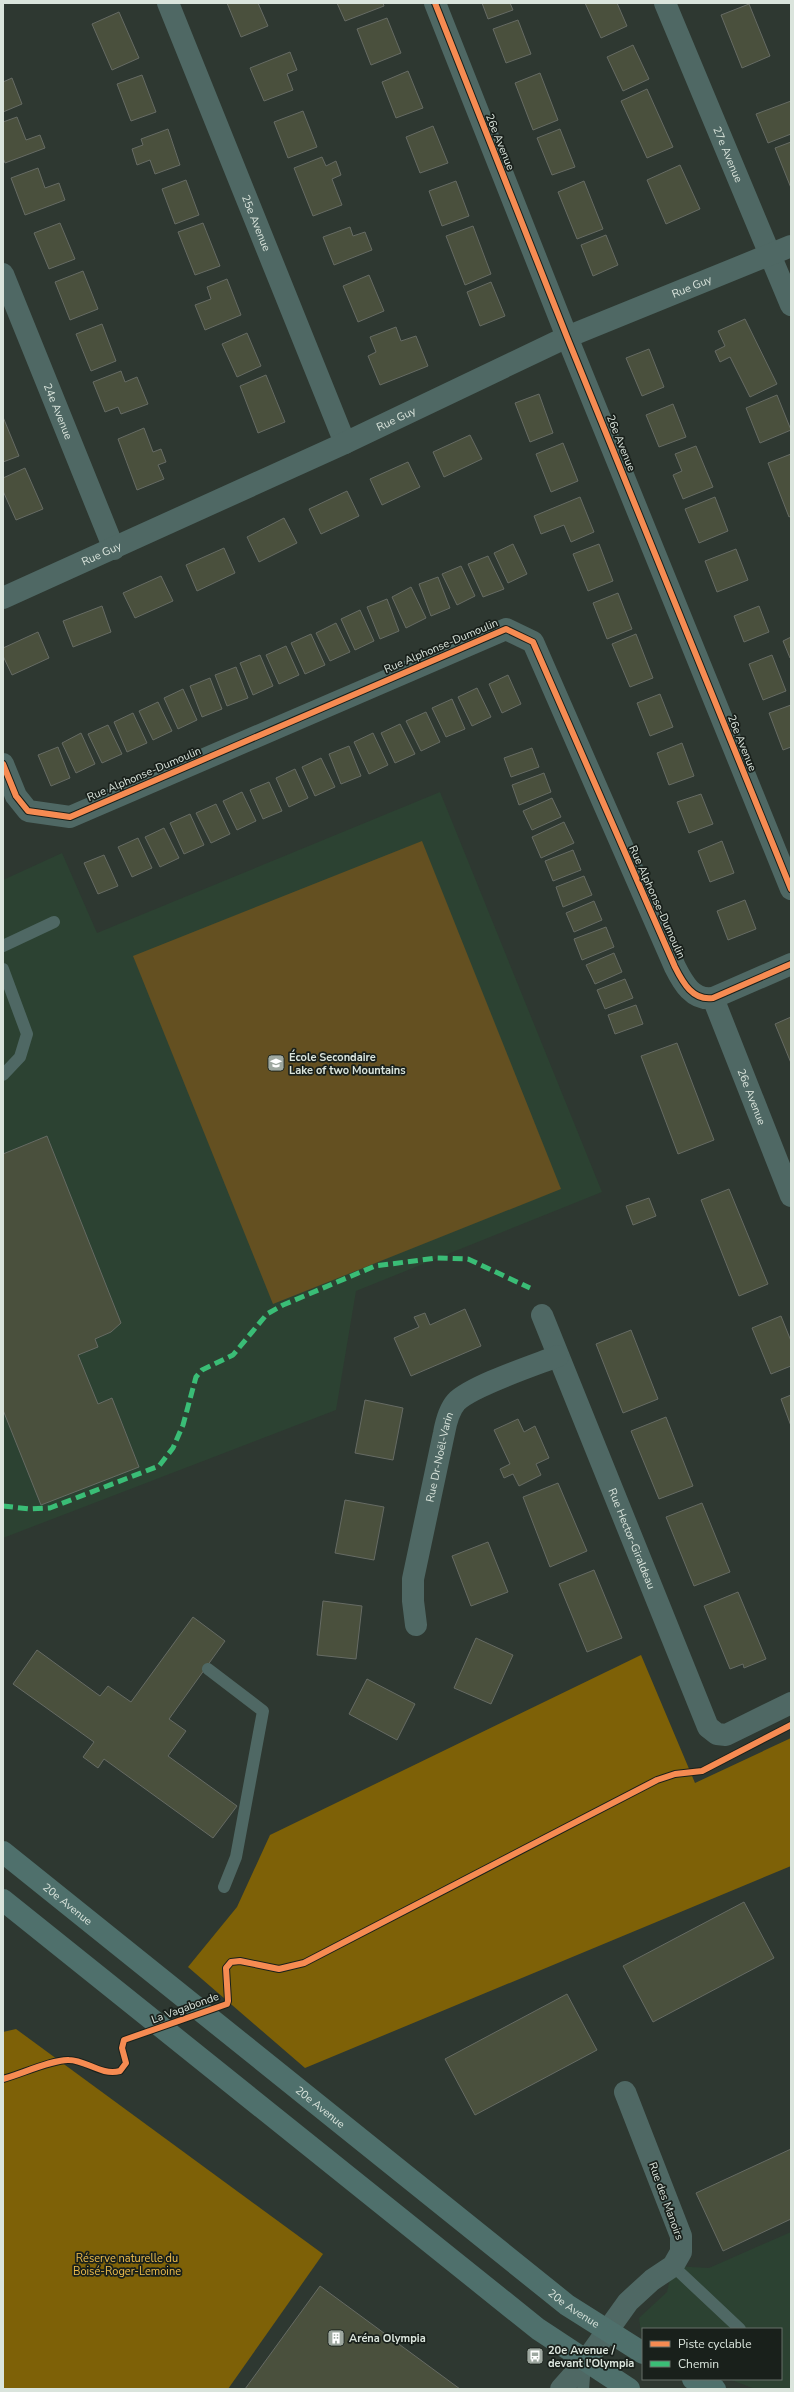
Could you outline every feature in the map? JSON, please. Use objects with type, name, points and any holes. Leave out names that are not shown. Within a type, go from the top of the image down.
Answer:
[{"type":"street","name":"25e Avenue","points":[[168,3],[345,443]]},
{"type":"street","name":"26e Avenue","points":[[435,3],[567,337],[791,889]]},
{"type":"street","name":"27e Avenue","points":[[665,3],[791,305]]},
{"type":"street","name":"Rue Guy","points":[[3,598],[345,443],[567,337],[791,246]]},
{"type":"street","name":"24e Avenue","points":[[3,274],[114,549]]},
{"type":"street","name":"Rue Alphonse-Dumoulin","points":[[3,764],[16,796],[28,811],[70,817],[506,629],[533,642],[681,980],[690,991],[699,996],[713,998]]},
{"type":"street","points":[[713,998],[791,964]]},
{"type":"street","name":"26e Avenue","points":[[713,998],[791,1196]]},
{"type":"street","name":"Rue Hector-Giraldeau","points":[[542,1315],[701,1713],[708,1727],[717,1734],[726,1735],[735,1732],[791,1703]]},
{"type":"street","name":"Rue Dr-Noël-Varin","points":[[416,1624],[412,1601],[413,1579],[445,1426],[451,1410],[456,1402],[474,1390],[558,1356]]},
{"type":"street","name":"20e Avenue","points":[[3,1852],[512,2262],[567,2305],[606,2332],[642,2352]]},
{"type":"street","points":[[3,1900],[451,2261],[543,2333],[585,2362],[629,2389]]},
{"type":"street","name":"Rue des Manoirs","points":[[561,2389],[585,2362],[636,2294],[673,2266],[681,2252],[681,2236],[625,2092]]},
{"type":"street","points":[[695,2380],[715,2389]]},
{"type":"lane","points":[[3,946],[54,922]]},
{"type":"lane","points":[[3,969],[27,1034],[20,1057],[3,1075]]},
{"type":"lane","points":[[208,1669],[264,1711],[236,1857],[224,1887]]},
{"type":"lane","points":[[673,2266],[739,2328]]},
{"type":"lane","points":[[583,2389],[585,2362]]},
{"type":"shaded area","name":"École Secondaire Lake of two Mountains","points":[[440,792],[602,1192],[356,1291],[336,1410],[3,1538],[3,880],[62,853],[97,933]]},
{"type":"shaded area","points":[[422,841],[561,1189],[273,1304],[133,956]]},
{"type":"shaded area","points":[[791,2232],[791,2389],[755,2389],[732,2380],[782,2380],[782,2328],[642,2328],[641,2332],[639,2318],[667,2292],[673,2266],[709,2268]]},
{"type":"green space","points":[[641,1655],[695,1783],[791,1738],[791,1866],[305,2068],[188,1967],[237,1907],[270,1835]]},
{"type":"green space","name":"Réserve naturelle du Boisé-Roger-Lemoine","points":[[16,2029],[323,2254],[228,2389],[3,2389],[3,2032]]},
{"type":"building","points":[[227,3],[258,3],[268,26],[241,37]]},
{"type":"building","points":[[337,3],[383,3],[384,6],[345,21]]},
{"type":"building","points":[[482,3],[510,3],[513,10],[488,19]]},
{"type":"building","points":[[585,3],[617,3],[627,26],[601,38]]},
{"type":"building","points":[[749,4],[770,56],[742,68],[721,15]]},
{"type":"building","points":[[119,12],[139,58],[112,70],[92,24]]},
{"type":"building","points":[[387,18],[401,53],[371,65],[357,29]]},
{"type":"building","points":[[518,20],[531,54],[506,63],[493,29]]},
{"type":"building","points":[[633,45],[649,79],[623,91],[607,57]]},
{"type":"building","points":[[290,52],[297,70],[287,74],[293,90],[264,101],[250,68]]},
{"type":"building","points":[[408,71],[423,108],[396,118],[382,82]]},
{"type":"building","points":[[540,73],[558,120],[533,130],[515,83]]},
{"type":"building","points":[[142,75],[156,112],[131,121],[117,84]]},
{"type":"building","points":[[12,78],[22,104],[3,112],[3,82]]},
{"type":"building","points":[[647,89],[673,147],[647,158],[621,101]]},
{"type":"building","points":[[791,101],[791,134],[768,143],[756,114]]},
{"type":"building","points":[[303,111],[317,147],[288,158],[274,122]]},
{"type":"building","points":[[17,117],[26,140],[40,135],[45,148],[5,163],[3,158],[3,122]]},
{"type":"building","points":[[433,126],[448,163],[420,173],[406,137]]},
{"type":"building","points":[[168,129],[180,165],[155,174],[150,160],[137,165],[132,149],[143,145],[141,139]]},
{"type":"building","points":[[560,129],[575,167],[552,175],[537,138]]},
{"type":"building","points":[[791,142],[791,188],[775,148]]},
{"type":"building","points":[[322,157],[326,166],[336,161],[341,175],[332,179],[342,205],[313,216],[294,168]]},
{"type":"building","points":[[680,165],[700,209],[666,224],[647,180]]},
{"type":"building","points":[[38,168],[45,188],[59,183],[65,200],[25,215],[11,178]]},
{"type":"building","points":[[186,180],[199,215],[175,224],[162,189]]},
{"type":"building","points":[[456,181],[469,216],[442,226],[429,191]]},
{"type":"building","points":[[584,181],[603,229],[577,239],[558,192]]},
{"type":"building","points":[[60,223],[75,259],[49,269],[34,233]]},
{"type":"building","points":[[203,223],[220,266],[195,275],[178,232]]},
{"type":"building","points":[[473,226],[491,274],[465,285],[446,236]]},
{"type":"building","points":[[350,227],[353,236],[365,232],[372,250],[334,265],[323,237]]},
{"type":"building","points":[[606,235],[618,265],[593,276],[581,245]]},
{"type":"building","points":[[83,271],[98,309],[70,320],[55,282]]},
{"type":"building","points":[[369,275],[384,311],[358,322],[343,286]]},
{"type":"building","points":[[227,279],[241,315],[205,330],[195,305],[211,299],[207,287]]},
{"type":"building","points":[[491,282],[505,316],[480,326],[467,292]]},
{"type":"building","points":[[745,319],[777,384],[750,397],[730,357],[720,362],[715,351],[725,346],[718,331]]},
{"type":"building","points":[[102,324],[116,361],[91,371],[76,334]]},
{"type":"building","points":[[396,327],[401,341],[416,336],[428,366],[380,385],[368,356],[376,352],[370,337]]},
{"type":"building","points":[[247,333],[261,366],[237,377],[222,344]]},
{"type":"building","points":[[649,349],[664,387],[642,396],[626,358]]},
{"type":"building","points":[[121,371],[125,382],[137,377],[148,404],[121,414],[118,407],[105,412],[93,382]]},
{"type":"building","points":[[266,375],[285,422],[258,433],[240,386]]},
{"type":"building","points":[[539,394],[553,433],[530,442],[515,403]]},
{"type":"building","points":[[777,395],[791,430],[760,443],[746,408]]},
{"type":"building","points":[[673,404],[686,437],[659,447],[646,415]]},
{"type":"building","points":[[3,417],[19,456],[3,462]]},
{"type":"building","points":[[144,428],[153,452],[161,449],[166,462],[158,465],[164,479],[137,490],[118,439]]},
{"type":"building","points":[[470,435],[482,459],[444,477],[433,452]]},
{"type":"building","points":[[563,443],[578,481],[551,492],[536,454]]},
{"type":"building","points":[[696,446],[713,487],[683,499],[673,475],[682,471],[675,454]]},
{"type":"building","points":[[791,454],[791,516],[789,517],[768,463]]},
{"type":"building","points":[[408,462],[420,487],[382,505],[370,479]]},
{"type":"building","points":[[25,468],[43,509],[16,520],[3,491],[3,478]]},
{"type":"building","points":[[347,491],[359,516],[321,534],[309,509]]},
{"type":"building","points":[[580,497],[594,532],[571,542],[564,525],[541,534],[534,516]]},
{"type":"building","points":[[715,497],[728,531],[699,543],[685,509]]},
{"type":"building","points":[[284,518],[297,543],[259,562],[247,537]]},
{"type":"building","points":[[513,544],[527,574],[508,583],[494,553]]},
{"type":"building","points":[[599,544],[613,581],[588,591],[573,554]]},
{"type":"building","points":[[224,548],[235,573],[197,591],[186,565]]},
{"type":"building","points":[[736,549],[748,580],[717,592],[705,561]]},
{"type":"building","points":[[488,556],[504,589],[483,597],[468,564]]},
{"type":"building","points":[[461,566],[475,596],[457,605],[442,574]]},
{"type":"building","points":[[161,576],[173,601],[135,618],[123,593]]},
{"type":"building","points":[[438,577],[450,608],[431,616],[419,584]]},
{"type":"building","points":[[411,587],[426,618],[406,628],[392,597]]},
{"type":"building","points":[[618,593],[632,629],[607,639],[593,603]]},
{"type":"building","points":[[387,599],[399,631],[380,639],[367,607]]},
{"type":"building","points":[[102,606],[111,632],[73,647],[63,621]]},
{"type":"building","points":[[759,606],[769,632],[744,642],[734,616]]},
{"type":"building","points":[[360,610],[374,641],[355,650],[341,619]]},
{"type":"building","points":[[336,623],[350,652],[330,661],[316,633]]},
{"type":"building","points":[[38,632],[49,658],[12,675],[3,656],[3,648]]},
{"type":"building","points":[[311,634],[325,665],[305,674],[291,643]]},
{"type":"building","points":[[636,634],[653,678],[630,687],[612,644]]},
{"type":"building","points":[[791,637],[791,657],[790,658],[783,641]]},
{"type":"building","points":[[286,646],[299,675],[279,684],[266,655]]},
{"type":"building","points":[[260,655],[273,686],[253,695],[240,663]]},
{"type":"building","points":[[772,655],[786,691],[763,700],[749,664]]},
{"type":"building","points":[[236,667],[248,698],[227,706],[215,675]]},
{"type":"building","points":[[508,675],[521,704],[502,713],[489,684]]},
{"type":"building","points":[[210,678],[222,709],[202,717],[190,686]]},
{"type":"building","points":[[477,688],[491,717],[472,726],[458,697]]},
{"type":"building","points":[[183,689],[197,720],[178,729],[164,698]]},
{"type":"building","points":[[660,694],[673,727],[650,736],[637,703]]},
{"type":"building","points":[[452,699],[465,729],[446,737],[432,708]]},
{"type":"building","points":[[158,702],[172,731],[153,740],[139,711]]},
{"type":"building","points":[[791,705],[791,747],[783,750],[769,713]]},
{"type":"building","points":[[426,712],[440,742],[421,751],[406,721]]},
{"type":"building","points":[[133,713],[147,743],[127,752],[114,722]]},
{"type":"building","points":[[400,724],[415,754],[395,763],[381,733]]},
{"type":"building","points":[[108,725],[122,754],[102,763],[88,734]]},
{"type":"building","points":[[81,733],[95,764],[76,773],[62,743]]},
{"type":"building","points":[[373,733],[388,765],[369,774],[354,742]]},
{"type":"building","points":[[682,743],[694,776],[669,785],[657,753]]},
{"type":"building","points":[[349,746],[361,776],[341,784],[329,754]]},
{"type":"building","points":[[58,747],[70,778],[51,786],[38,755]]},
{"type":"building","points":[[532,748],[539,767],[511,777],[504,758]]},
{"type":"building","points":[[321,758],[335,787],[315,796],[302,767]]},
{"type":"building","points":[[295,769],[308,798],[289,807],[276,778]]},
{"type":"building","points":[[544,773],[551,792],[519,805],[512,785]]},
{"type":"building","points":[[269,782],[282,811],[263,819],[250,790]]},
{"type":"building","points":[[242,792],[256,821],[237,830],[223,801]]},
{"type":"building","points":[[701,794],[713,824],[689,833],[677,802]]},
{"type":"building","points":[[552,798],[561,817],[532,830],[523,811]]},
{"type":"building","points":[[216,804],[230,834],[211,843],[196,813]]},
{"type":"building","points":[[190,814],[204,845],[184,854],[170,823]]},
{"type":"building","points":[[564,822],[574,843],[541,858],[532,837]]},
{"type":"building","points":[[164,828],[179,858],[160,867],[145,837]]},
{"type":"building","points":[[138,838],[152,868],[132,877],[118,847]]},
{"type":"building","points":[[722,841],[734,873],[710,882],[698,851]]},
{"type":"building","points":[[573,850],[581,870],[553,881],[545,861]]},
{"type":"building","points":[[104,855],[118,886],[98,894],[84,863]]},
{"type":"building","points":[[584,876],[592,895],[563,907],[556,887]]},
{"type":"building","points":[[745,900],[756,929],[728,940],[717,911]]},
{"type":"building","points":[[594,901],[602,920],[574,932],[566,913]]},
{"type":"building","points":[[606,927],[614,947],[582,960],[574,939]]},
{"type":"building","points":[[614,953],[622,972],[595,984],[586,965]]},
{"type":"building","points":[[625,979],[633,998],[605,1009],[597,990]]},
{"type":"building","points":[[636,1005],[643,1024],[615,1034],[608,1015]]},
{"type":"building","points":[[791,1017],[791,1063],[775,1024]]},
{"type":"building","points":[[677,1043],[714,1140],[678,1154],[641,1056]]},
{"type":"building","points":[[47,1136],[121,1323],[111,1332],[95,1339],[98,1347],[78,1355],[98,1404],[112,1398],[139,1467],[41,1505],[3,1410],[3,1154]]},
{"type":"building","points":[[729,1189],[768,1284],[739,1296],[701,1200]]},
{"type":"building","points":[[649,1198],[656,1216],[633,1225],[626,1206]]},
{"type":"building","points":[[465,1309],[481,1346],[411,1376],[394,1338],[419,1327],[414,1317],[425,1313],[430,1325]]},
{"type":"building","points":[[781,1316],[791,1341],[791,1366],[771,1374],[752,1328]]},
{"type":"building","points":[[631,1330],[658,1399],[623,1413],[596,1344]]},
{"type":"building","points":[[791,1395],[791,1426],[781,1399]]},
{"type":"building","points":[[365,1400],[403,1408],[393,1460],[355,1453]]},
{"type":"building","points":[[666,1417],[693,1486],[659,1499],[631,1431]]},
{"type":"building","points":[[518,1419],[524,1432],[535,1426],[549,1458],[536,1464],[541,1475],[519,1486],[513,1474],[504,1478],[500,1469],[510,1464],[494,1430]]},
{"type":"building","points":[[558,1483],[587,1551],[550,1567],[523,1497]]},
{"type":"building","points":[[345,1500],[384,1507],[374,1560],[335,1553]]},
{"type":"building","points":[[702,1503],[730,1572],[694,1586],[666,1517]]},
{"type":"building","points":[[488,1542],[508,1592],[471,1606],[452,1556]]},
{"type":"building","points":[[594,1570],[622,1638],[587,1652],[559,1584]]},
{"type":"building","points":[[738,1592],[766,1659],[744,1668],[743,1664],[730,1669],[704,1606]]},
{"type":"building","points":[[323,1601],[362,1606],[356,1659],[317,1655]]},
{"type":"building","points":[[193,1617],[225,1641],[169,1719],[186,1731],[168,1756],[237,1806],[213,1838],[104,1759],[98,1768],[83,1757],[94,1742],[13,1684],[37,1650],[100,1696],[108,1686],[131,1702]]},
{"type":"building","points":[[476,1638],[513,1655],[491,1704],[454,1688]]},
{"type":"building","points":[[367,1679],[415,1704],[397,1740],[349,1714]]},
{"type":"building","points":[[744,1902],[774,1958],[653,2022],[623,1966]]},
{"type":"building","points":[[567,1994],[597,2050],[475,2115],[445,2059]]},
{"type":"building","points":[[791,2149],[791,2219],[723,2251],[696,2193]]},
{"type":"building","name":"Aréna Olympia","points":[[320,2286],[460,2389],[245,2389]]},
{"type":"marked path","points":[[3,1506],[30,1509],[50,1508],[159,1466],[173,1448],[183,1425],[196,1377],[202,1370],[233,1355],[267,1314],[283,1305],[375,1266],[437,1258],[468,1259],[530,1288]]},
{"type":"cycle path","points":[[435,3],[567,337],[791,889]]},
{"type":"cycle path","points":[[3,764],[16,796],[28,811],[70,817],[506,629],[533,642],[675,967],[685,985],[694,994],[700,997],[713,998],[791,964]]},
{"type":"cycle path","name":"La Vagabonde","points":[[3,2079],[62,2060],[81,2062],[100,2070],[113,2072],[120,2071],[126,2063],[122,2048],[124,2040],[227,2004],[226,1968],[231,1962],[240,1961],[279,1969],[304,1963],[657,1780],[675,1774],[702,1771],[791,1725]]},
{"type":"place","name":"École Secondaire Lake of two Mountains","points":[[276,1063]]},
{"type":"place","name":"Aréna Olympia","points":[[336,2338]]},
{"type":"place","name":"20e Avenue / devant l'Olympia","points":[[535,2356]]}]
